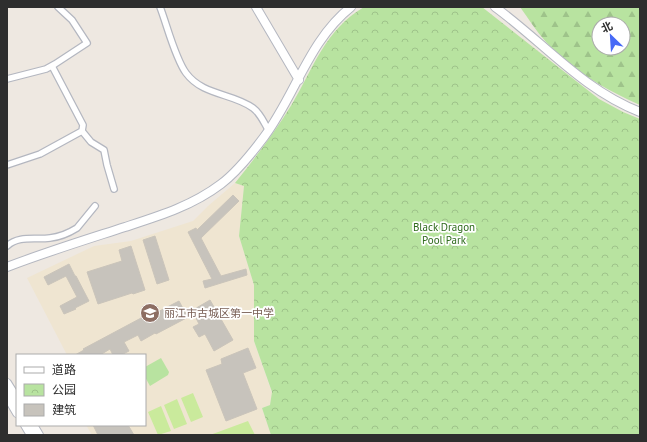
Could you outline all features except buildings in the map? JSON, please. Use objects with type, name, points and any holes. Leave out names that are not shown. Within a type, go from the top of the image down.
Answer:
[{"type":"street","points":[[7,79],[28,75],[52,66],[87,43],[72,20],[58,7]]},
{"type":"street","points":[[160,7],[178,57],[186,72],[192,79],[211,92],[236,100],[253,108],[261,116],[269,131]]},
{"type":"street","points":[[256,7],[299,80]]},
{"type":"street","points":[[7,267],[167,213],[202,197],[222,183],[245,160],[269,131],[286,104],[325,33],[338,18],[351,7]]},
{"type":"street","points":[[495,7],[591,86],[616,101],[640,112]]},
{"type":"street","points":[[52,66],[83,125],[82,132]]},
{"type":"street","points":[[7,165],[40,154],[82,132]]},
{"type":"street","points":[[82,132],[91,142],[104,150],[114,189]]},
{"type":"street","points":[[7,246],[15,241],[24,239],[42,239],[60,236],[77,228],[95,206]]},
{"type":"street","points":[[60,236],[64,247]]},
{"type":"street","points":[[7,383],[16,397]]},
{"type":"street","points":[[7,396],[16,411]]},
{"type":"street","points":[[26,426],[31,435]]},
{"type":"street","points":[[34,426],[39,435]]},
{"type":"shaded area","name":"丽江市古城区第一中学","points":[[235,183],[244,186],[239,236],[254,285],[254,341],[272,393],[270,405],[262,408],[271,435],[92,435],[87,426],[146,426],[146,354],[66,354],[27,278],[94,246],[131,241],[193,221]]},
{"type":"green space","name":"Black Dragon Pool Park","points":[[364,7],[482,7],[599,99],[640,119],[640,435],[271,435],[262,408],[270,405],[272,392],[254,341],[254,285],[239,236],[244,186],[235,183],[265,145],[292,104],[314,63],[330,38],[351,16]]},
{"type":"green space","points":[[520,7],[640,7],[640,105],[602,86],[578,70],[556,52],[535,29]]},
{"type":"green space","points":[[161,358],[169,372],[168,375],[150,386],[146,379],[146,366]]},
{"type":"green space","points":[[193,393],[203,417],[191,422],[181,398]]},
{"type":"green space","points":[[177,399],[187,424],[174,429],[164,405]]},
{"type":"green space","points":[[161,406],[171,431],[158,435],[148,412]]},
{"type":"green space","points":[[248,421],[255,435],[210,435]]},
{"type":"place","name":"丽江市古城区第一中学","points":[[150,313]]}]
